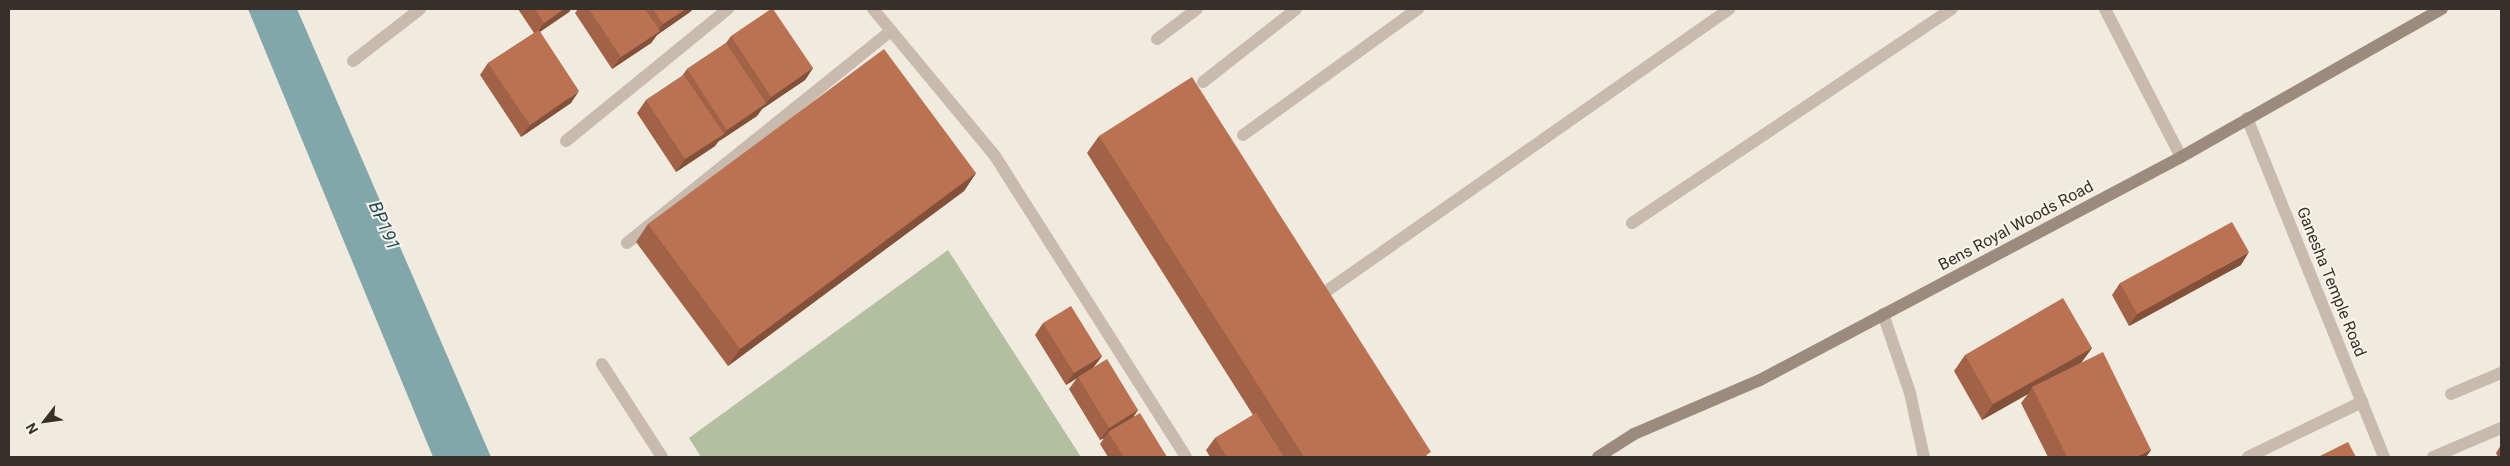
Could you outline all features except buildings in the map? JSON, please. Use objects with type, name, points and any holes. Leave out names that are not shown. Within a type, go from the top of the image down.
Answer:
[{"type":"street","points":[[352,61],[420,9]]},
{"type":"street","points":[[566,141],[728,9]]},
{"type":"street","points":[[873,9],[995,156],[1186,457]]},
{"type":"street","points":[[1157,39],[1196,9]]},
{"type":"street","points":[[1203,82],[1296,9]]},
{"type":"street","points":[[1243,135],[1418,9]]},
{"type":"street","points":[[1328,290],[1730,9]]},
{"type":"street","points":[[1632,223],[1952,9]]},
{"type":"street","points":[[2105,9],[2181,157]]},
{"type":"street","name":"Bens Royal Woods Road","points":[[1598,457],[1634,434],[1760,380],[2181,157],[2442,9]]},
{"type":"street","points":[[628,243],[891,31]]},
{"type":"street","name":"Ganesha Temple Road","points":[[2247,118],[2384,457]]},
{"type":"street","points":[[1883,314],[1910,393],[1924,457]]},
{"type":"street","points":[[602,364],[662,457]]},
{"type":"street","points":[[2451,394],[2501,373]]},
{"type":"street","points":[[2248,457],[2362,402]]},
{"type":"street","points":[[2433,457],[2501,428]]},
{"type":"green space","points":[[948,250],[1081,457],[701,457],[689,438]]},
{"type":"water","name":"BP191","points":[[248,9],[297,9],[491,457],[433,457]]}]
